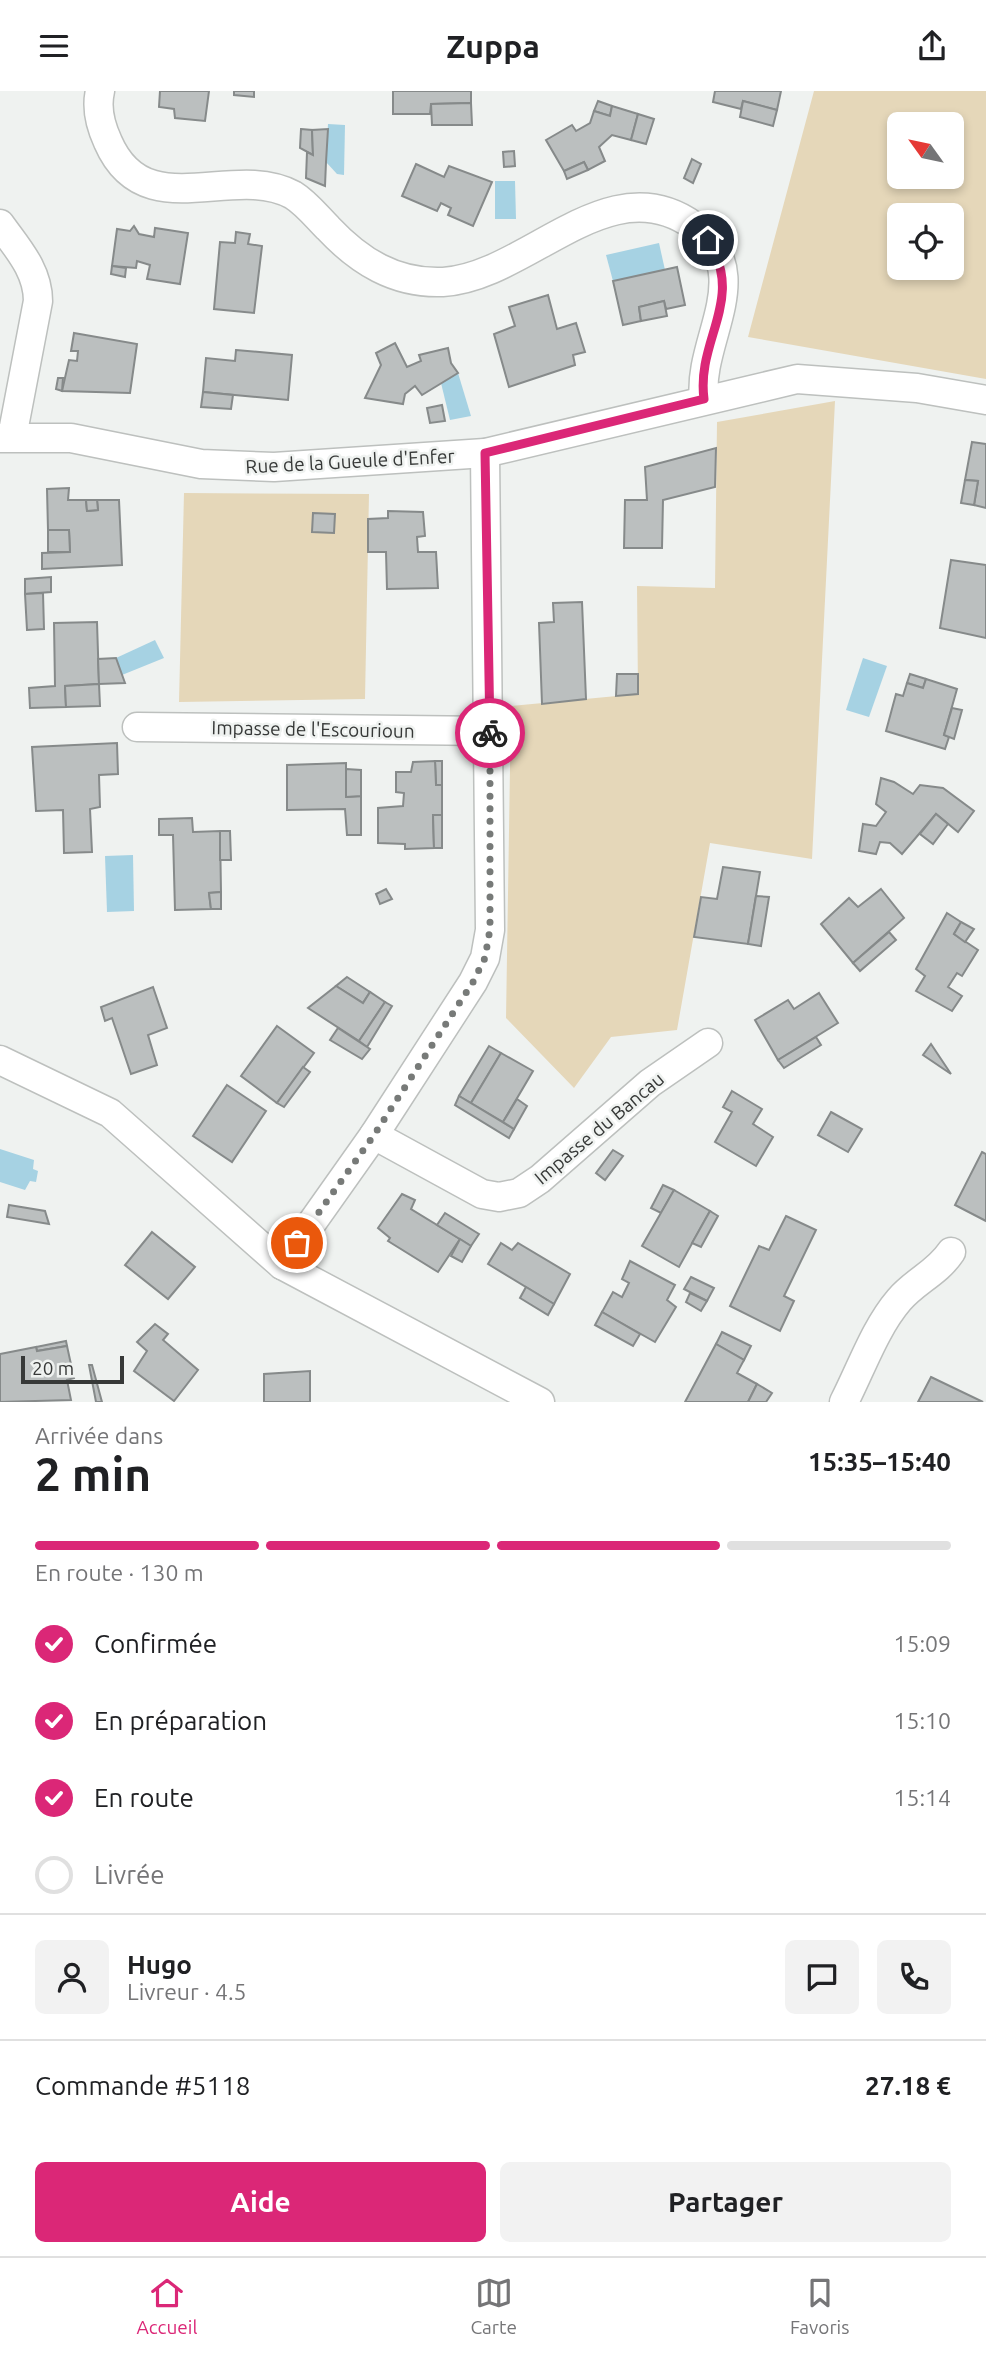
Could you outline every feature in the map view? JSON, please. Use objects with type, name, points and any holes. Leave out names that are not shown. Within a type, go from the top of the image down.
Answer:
[{"type":"street","points":[[100,91],[99,113],[112,153],[140,180],[161,188],[249,185],[272,188],[293,195],[348,249],[379,270],[410,279],[444,282],[469,276],[515,258],[597,215],[621,209],[646,207],[684,221],[708,240],[718,256],[722,273],[724,300],[704,365],[704,399]]},
{"type":"street","points":[[0,224],[33,271],[38,285],[38,301],[6,437]]},
{"type":"street","name":"Rue de la Gueule d'Enfer","points":[[6,437],[71,438],[201,464],[237,467],[485,453],[797,379],[917,389],[986,400]]},
{"type":"street","points":[[282,1265],[374,1135],[473,982],[485,958],[490,929],[490,731],[485,453]]},
{"type":"street","name":"Impasse de l'Escourioun","points":[[136,727],[490,731]]},
{"type":"street","name":"Impasse du Bancau","points":[[374,1135],[482,1194],[499,1197],[519,1192],[540,1179],[650,1083],[708,1043]]},
{"type":"street","points":[[0,1060],[110,1113],[282,1265],[540,1402]]},
{"type":"street","points":[[844,1402],[890,1312],[913,1286],[942,1265],[951,1252]]},
{"type":"shaded area","points":[[814,91],[986,91],[986,379],[748,337]]},
{"type":"shaded area","points":[[835,401],[812,859],[710,843],[677,1030],[611,1037],[574,1088],[506,1018],[511,706],[638,694],[637,586],[715,588],[717,422]]},
{"type":"shaded area","points":[[184,493],[369,494],[365,699],[179,702]]},
{"type":"water","points":[[328,124],[345,125],[344,175],[337,174],[326,162]]},
{"type":"water","points":[[495,181],[515,181],[516,219],[495,219]]},
{"type":"water","points":[[659,243],[665,270],[613,281],[606,255]]},
{"type":"water","points":[[458,373],[471,416],[450,420],[441,383]]},
{"type":"water","points":[[155,640],[164,658],[122,675],[116,658]]},
{"type":"water","points":[[863,658],[887,666],[869,717],[846,710]]},
{"type":"water","points":[[133,855],[134,911],[107,912],[105,856]]},
{"type":"water","points":[[0,1149],[34,1160],[33,1169],[38,1171],[36,1182],[30,1181],[25,1190],[0,1182]]},
{"type":"building","points":[[160,91],[209,91],[205,121],[175,118],[174,109],[159,107]]},
{"type":"building","points":[[234,91],[254,91],[254,97],[234,95]]},
{"type":"building","points":[[393,91],[471,91],[471,103],[431,104],[430,114],[393,114]]},
{"type":"building","points":[[715,91],[781,91],[777,110],[743,101],[741,109],[713,102]]},
{"type":"building","points":[[598,101],[612,106],[610,116],[594,111]]},
{"type":"building","points":[[743,101],[777,110],[773,126],[740,117]]},
{"type":"building","points":[[471,103],[472,125],[432,125],[431,104]]},
{"type":"building","points":[[612,106],[638,114],[631,140],[612,135],[599,147],[605,161],[588,170],[584,162],[564,171],[546,140],[572,125],[576,131],[590,123],[594,111],[610,116]]},
{"type":"building","points":[[638,114],[654,119],[646,144],[631,140]]},
{"type":"building","points":[[301,129],[312,130],[313,155],[300,148]]},
{"type":"building","points":[[328,129],[325,186],[306,178],[307,152],[313,155],[312,130]]},
{"type":"building","points":[[514,151],[515,166],[504,167],[503,152]]},
{"type":"building","points":[[692,159],[701,164],[693,183],[684,178]]},
{"type":"building","points":[[584,162],[588,170],[567,179],[564,171]]},
{"type":"building","points":[[416,164],[444,177],[449,166],[492,182],[473,226],[448,215],[451,208],[441,203],[437,211],[402,196]]},
{"type":"building","points":[[134,226],[139,234],[154,237],[155,228],[188,233],[180,284],[147,279],[150,265],[137,261],[136,268],[112,266],[117,229],[130,231]]},
{"type":"building","points":[[236,232],[250,234],[248,244],[262,246],[254,313],[214,309],[220,242],[235,243]]},
{"type":"building","points":[[112,266],[126,268],[125,277],[111,274]]},
{"type":"building","points":[[677,267],[685,305],[666,309],[664,301],[639,307],[641,321],[623,325],[613,281]]},
{"type":"building","points":[[548,295],[557,329],[576,323],[585,352],[573,355],[575,365],[509,387],[494,334],[515,326],[509,307]]},
{"type":"building","points":[[664,301],[667,316],[641,321],[639,307]]},
{"type":"building","points":[[74,333],[137,344],[130,393],[62,391],[69,360],[77,361],[78,351],[71,351]]},
{"type":"building","points":[[395,343],[407,367],[421,361],[419,355],[448,348],[451,363],[458,373],[422,395],[415,386],[405,394],[403,404],[365,398],[381,365],[376,353]]},
{"type":"building","points":[[236,350],[292,355],[288,400],[203,392],[206,358],[235,361]]},
{"type":"building","points":[[58,378],[63,378],[62,391],[56,389]]},
{"type":"building","points":[[203,392],[233,395],[231,409],[201,407]]},
{"type":"building","points":[[442,405],[445,421],[430,423],[427,408]]},
{"type":"building","points":[[972,442],[986,444],[986,508],[974,505],[978,481],[965,480]]},
{"type":"building","points":[[716,448],[715,487],[663,500],[662,548],[624,548],[625,500],[647,500],[645,467]]},
{"type":"building","points":[[965,480],[978,481],[974,505],[961,503]]},
{"type":"building","points":[[69,488],[68,500],[86,500],[87,511],[98,510],[97,500],[119,500],[122,565],[42,569],[42,553],[70,552],[69,530],[48,530],[47,489]]},
{"type":"building","points":[[86,500],[97,500],[98,510],[87,511]]},
{"type":"building","points":[[388,511],[423,512],[425,536],[417,537],[418,552],[436,552],[438,588],[387,589],[386,552],[368,552],[368,519],[388,518]]},
{"type":"building","points":[[313,513],[335,514],[334,533],[312,532]]},
{"type":"building","points":[[48,530],[69,530],[70,552],[48,552]]},
{"type":"building","points":[[951,560],[986,565],[986,638],[940,628]]},
{"type":"building","points":[[51,577],[51,592],[25,594],[25,579]]},
{"type":"building","points":[[43,593],[44,629],[27,630],[25,594]]},
{"type":"building","points":[[582,602],[586,699],[542,704],[539,623],[554,622],[553,603]]},
{"type":"building","points":[[97,622],[99,684],[65,686],[66,707],[30,708],[29,688],[55,686],[54,623]]},
{"type":"building","points":[[116,658],[125,683],[99,684],[98,659]]},
{"type":"building","points":[[617,674],[638,674],[638,694],[616,696]]},
{"type":"building","points":[[910,674],[926,679],[923,688],[907,683]]},
{"type":"building","points":[[926,679],[957,689],[944,735],[949,737],[945,749],[886,731],[896,694],[903,696],[907,683],[923,688]]},
{"type":"building","points":[[99,684],[100,706],[66,707],[65,686]]},
{"type":"building","points":[[952,708],[962,710],[954,739],[944,735]]},
{"type":"building","points":[[117,743],[118,774],[99,775],[100,807],[90,809],[92,852],[64,853],[63,810],[36,811],[32,747]]},
{"type":"building","points":[[435,761],[442,761],[442,785],[436,785]]},
{"type":"building","points":[[435,761],[436,785],[442,785],[442,815],[433,815],[434,848],[405,849],[405,844],[378,843],[378,808],[403,806],[404,793],[396,792],[396,772],[411,772],[413,762]]},
{"type":"building","points":[[346,763],[346,797],[361,796],[361,835],[347,835],[345,809],[287,810],[287,765]]},
{"type":"building","points":[[346,769],[361,770],[361,796],[346,797]]},
{"type":"building","points":[[881,778],[894,782],[913,794],[920,785],[943,788],[974,811],[958,832],[936,814],[902,854],[890,843],[880,842],[876,854],[859,851],[863,824],[876,826],[886,812],[876,804]]},
{"type":"building","points":[[936,814],[948,824],[933,844],[920,834]]},
{"type":"building","points":[[433,815],[442,815],[442,848],[434,848]]},
{"type":"building","points":[[192,818],[193,832],[220,831],[221,892],[209,893],[211,909],[175,910],[173,835],[159,835],[159,819]]},
{"type":"building","points":[[220,831],[230,831],[231,860],[220,860]]},
{"type":"building","points":[[723,867],[760,872],[748,944],[694,937],[701,897],[717,899]]},
{"type":"building","points":[[386,889],[392,899],[380,904],[376,894]]},
{"type":"building","points":[[881,889],[904,918],[853,963],[821,924],[849,898],[858,907]]},
{"type":"building","points":[[221,892],[221,909],[211,909],[209,893]]},
{"type":"building","points":[[756,896],[769,897],[761,946],[748,944]]},
{"type":"building","points":[[947,913],[961,922],[954,934],[978,950],[962,976],[957,973],[948,987],[962,996],[952,1011],[916,991],[925,976],[916,969]]},
{"type":"building","points":[[961,922],[974,929],[965,942],[954,934]]},
{"type":"building","points":[[889,932],[896,940],[860,971],[853,963]]},
{"type":"building","points":[[347,977],[370,992],[363,1003],[336,986]]},
{"type":"building","points":[[336,986],[363,1003],[370,992],[385,1002],[359,1041],[308,1008]]},
{"type":"building","points":[[153,987],[167,1028],[148,1035],[157,1065],[131,1074],[112,1018],[105,1021],[101,1007]]},
{"type":"building","points":[[819,993],[838,1023],[778,1060],[755,1020],[788,1000],[794,1009]]},
{"type":"building","points":[[385,1002],[392,1006],[367,1047],[359,1041]]},
{"type":"building","points":[[277,1026],[314,1053],[277,1103],[241,1076]]},
{"type":"building","points":[[338,1028],[370,1049],[362,1059],[330,1040]]},
{"type":"building","points":[[816,1037],[821,1045],[784,1068],[778,1060]]},
{"type":"building","points":[[931,1044],[951,1074],[923,1055]]},
{"type":"building","points":[[489,1046],[501,1053],[471,1103],[459,1096]]},
{"type":"building","points":[[501,1053],[533,1071],[503,1122],[471,1103]]},
{"type":"building","points":[[303,1067],[310,1072],[284,1107],[277,1103]]},
{"type":"building","points":[[227,1085],[266,1111],[232,1162],[193,1136]]},
{"type":"building","points":[[732,1091],[762,1109],[753,1124],[773,1137],[756,1166],[715,1142],[732,1112],[723,1107]]},
{"type":"building","points":[[459,1096],[514,1129],[509,1138],[455,1105]]},
{"type":"building","points":[[517,1099],[527,1106],[514,1129],[503,1122]]},
{"type":"building","points":[[831,1112],[862,1129],[848,1152],[818,1135]]},
{"type":"building","points":[[613,1150],[623,1156],[605,1180],[596,1173]]},
{"type":"building","points":[[982,1152],[986,1154],[986,1221],[955,1205]]},
{"type":"building","points":[[663,1185],[674,1190],[661,1213],[651,1208]]},
{"type":"building","points":[[674,1190],[710,1211],[679,1267],[642,1246]]},
{"type":"building","points":[[402,1194],[415,1200],[411,1209],[460,1239],[438,1272],[388,1241],[390,1238],[378,1228]]},
{"type":"building","points":[[9,1205],[45,1211],[49,1224],[7,1217]]},
{"type":"building","points":[[710,1211],[718,1216],[701,1247],[692,1243]]},
{"type":"building","points":[[445,1213],[479,1234],[471,1246],[437,1225]]},
{"type":"building","points":[[786,1216],[816,1230],[784,1296],[794,1301],[780,1331],[730,1306],[759,1246],[769,1250]]},
{"type":"building","points":[[152,1232],[195,1267],[168,1299],[125,1265]]},
{"type":"building","points":[[460,1239],[471,1246],[462,1262],[451,1256]]},
{"type":"building","points":[[501,1243],[512,1250],[518,1243],[570,1274],[554,1304],[488,1264]]},
{"type":"building","points":[[630,1261],[675,1285],[667,1300],[676,1307],[655,1342],[602,1312],[613,1292],[622,1297],[629,1283],[622,1279]]},
{"type":"building","points":[[691,1277],[714,1288],[707,1301],[684,1289]]},
{"type":"building","points":[[526,1287],[554,1304],[548,1315],[520,1298]]},
{"type":"building","points":[[690,1293],[707,1301],[701,1311],[686,1302]]},
{"type":"building","points":[[602,1312],[640,1334],[633,1346],[595,1325]]},
{"type":"building","points":[[155,1324],[168,1334],[163,1340],[198,1370],[174,1401],[134,1371],[147,1351],[137,1342]]},
{"type":"building","points":[[722,1332],[751,1346],[744,1360],[716,1344]]},
{"type":"building","points":[[66,1341],[67,1346],[37,1351],[36,1347]]},
{"type":"building","points":[[716,1344],[744,1360],[737,1373],[757,1384],[748,1402],[685,1402]]},
{"type":"building","points":[[67,1346],[74,1378],[67,1380],[71,1400],[0,1402],[0,1354],[36,1347],[37,1351]]},
{"type":"building","points":[[89,1365],[92,1365],[102,1402],[96,1402]]},
{"type":"building","points":[[310,1371],[310,1402],[264,1402],[264,1374]]},
{"type":"building","points":[[931,1377],[983,1402],[918,1402]]},
{"type":"building","points":[[757,1384],[772,1393],[766,1402],[748,1402]]},
{"type":"way so far","points":[[297,1243],[374,1135],[473,982],[485,958],[490,929],[490,733]]},
{"type":"route","points":[[490,733],[485,453],[704,399],[704,365],[724,300],[718,256],[708,240]]}]
